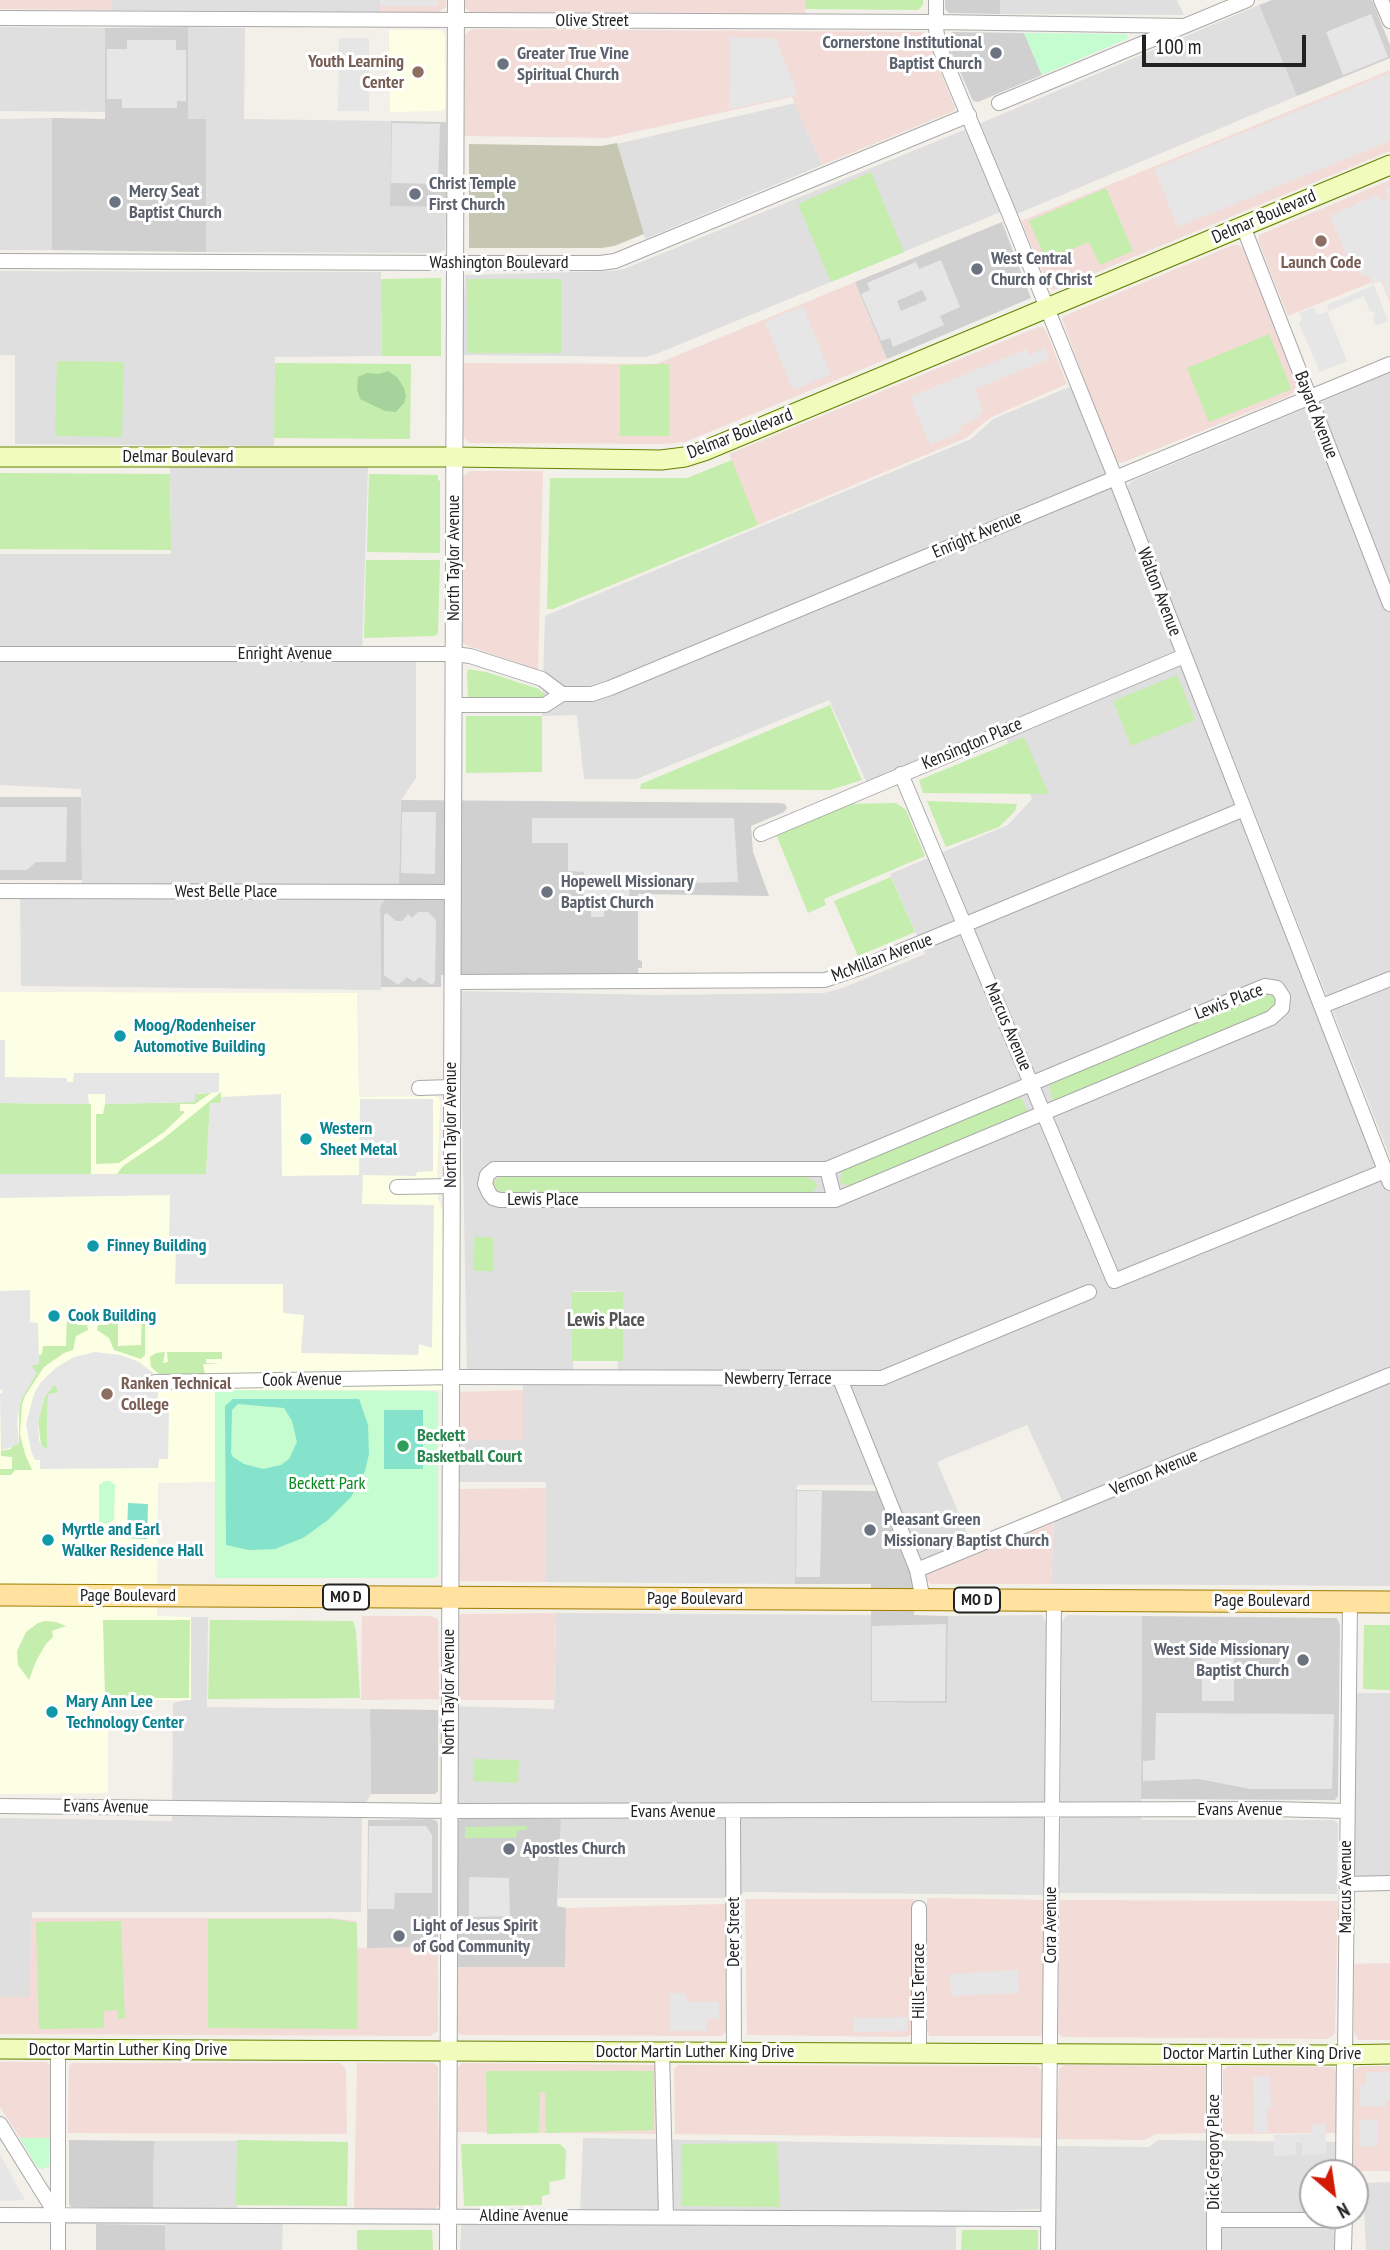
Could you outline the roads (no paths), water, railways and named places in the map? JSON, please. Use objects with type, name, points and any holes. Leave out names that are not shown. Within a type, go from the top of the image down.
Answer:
[{"type":"main road","name":"Delmar Boulevard","points":[[0,457],[661,460],[685,457],[1390,165]]},
{"type":"main road","name":"Page Boulevard","points":[[0,1595],[1390,1602]]},
{"type":"main road","name":"Doctor Martin Luther King Drive","points":[[0,2049],[1390,2054]]},
{"type":"street","name":"North Taylor Avenue","points":[[447,2250],[456,0]]},
{"type":"street","name":"Walton Avenue","points":[[936,0],[939,46],[1115,477],[1387,1177]]},
{"type":"street","points":[[999,103],[1247,0]]},
{"type":"street","points":[[1381,0],[1390,21]]},
{"type":"street","name":"Olive Street","points":[[0,18],[936,22],[1184,26]]},
{"type":"street","name":"Washington Boulevard","points":[[0,261],[615,261],[969,115]]},
{"type":"street","name":"Bayard Avenue","points":[[1243,226],[1390,604]]},
{"type":"street","name":"Enright Avenue","points":[[453,705],[545,705],[562,694],[592,694],[610,688],[1390,364]]},
{"type":"street","name":"Enright Avenue","points":[[0,654],[454,654],[470,656],[542,679],[562,694]]},
{"type":"street","name":"Kensington Place","points":[[761,834],[1184,656]]},
{"type":"street","name":"Marcus Avenue","points":[[901,774],[1114,1281],[1387,1177]]},
{"type":"street","name":"McMillan Avenue","points":[[452,982],[825,980],[1244,809]]},
{"type":"street","name":"West Belle Place","points":[[0,891],[453,892]]},
{"type":"street","points":[[1322,1006],[1390,979]]},
{"type":"street","name":"Lewis Place","points":[[1257,988],[1277,988],[1283,997],[1282,1008],[1271,1018],[1044,1112],[835,1200],[500,1200],[493,1198],[485,1184],[487,1175],[494,1169],[827,1169],[1032,1085],[1257,988]]},
{"type":"street","points":[[419,1088],[452,1087]]},
{"type":"street","points":[[827,1169],[835,1200]]},
{"type":"street","points":[[397,1187],[451,1186]]},
{"type":"street","name":"Newberry Terrace","points":[[450,1378],[882,1378],[1089,1292]]},
{"type":"street","name":"Vernon Avenue","points":[[918,1570],[1390,1375]]},
{"type":"street","name":"Cook Avenue","points":[[155,1382],[450,1378]]},
{"type":"street","points":[[840,1379],[918,1570],[923,1600]]},
{"type":"street","name":"Cora Avenue","points":[[1048,2250],[1054,1600]]},
{"type":"street","name":"Marcus Avenue","points":[[1344,2159],[1350,1602]]},
{"type":"street","name":"Evans Avenue","points":[[0,1806],[449,1811],[1347,1811]]},
{"type":"street","name":"Deer Street","points":[[733,1812],[734,2053]]},
{"type":"street","points":[[1346,1884],[1390,1883]]},
{"type":"street","name":"Hills Terrace","points":[[919,1908],[919,2053]]},
{"type":"street","points":[[58,2049],[58,2250]]},
{"type":"street","points":[[662,2052],[666,2217]]},
{"type":"street","name":"Dick Gregory Place","points":[[1214,2055],[1214,2250]]},
{"type":"street","points":[[0,2124],[57,2215]]},
{"type":"street","name":"Aldine Avenue","points":[[0,2215],[1048,2218]]},
{"type":"street","points":[[1214,2220],[1299,2219]]},
{"type":"street","points":[[1343,2229],[1343,2250]]},
{"type":"place","name":"Cornerstone Institutional Baptist Church","points":[[996,53]]},
{"type":"place","name":"Greater True Vine Spiritual Church","points":[[503,64]]},
{"type":"place","name":"Youth Learning Center","points":[[418,72]]},
{"type":"place","name":"Christ Temple First Church","points":[[415,194]]},
{"type":"place","name":"Mercy Seat Baptist Church","points":[[115,202]]},
{"type":"place","name":"Launch Code","points":[[1321,241]]},
{"type":"place","name":"West Central Church of Christ","points":[[977,269]]},
{"type":"place","name":"Hopewell Missionary Baptist Church","points":[[547,892]]},
{"type":"place","name":"Moog/Rodenheiser Automotive Building","points":[[120,1036]]},
{"type":"place","name":"Western Sheet Metal","points":[[306,1139]]},
{"type":"place","name":"Finney Building","points":[[93,1246]]},
{"type":"place","name":"Cook Building","points":[[54,1316]]},
{"type":"place","name":"Ranken Technical College","points":[[107,1394]]},
{"type":"place","name":"Beckett Basketball Court","points":[[403,1446]]},
{"type":"place","name":"Pleasant Green Missionary Baptist Church","points":[[870,1530]]},
{"type":"place","name":"Myrtle and Earl Walker Residence Hall","points":[[48,1540]]},
{"type":"place","name":"West Side Missionary Baptist Church","points":[[1303,1660]]},
{"type":"place","name":"Mary Ann Lee Technology Center","points":[[52,1712]]},
{"type":"place","name":"Apostles Church","points":[[509,1849]]},
{"type":"place","name":"Light of Jesus Spirit of God Community","points":[[399,1936]]},
{"type":"district","name":"Lewis Place","points":[[606,1321]]},
{"type":"park label","name":"Beckett Park","points":[[327,1484]]}]
